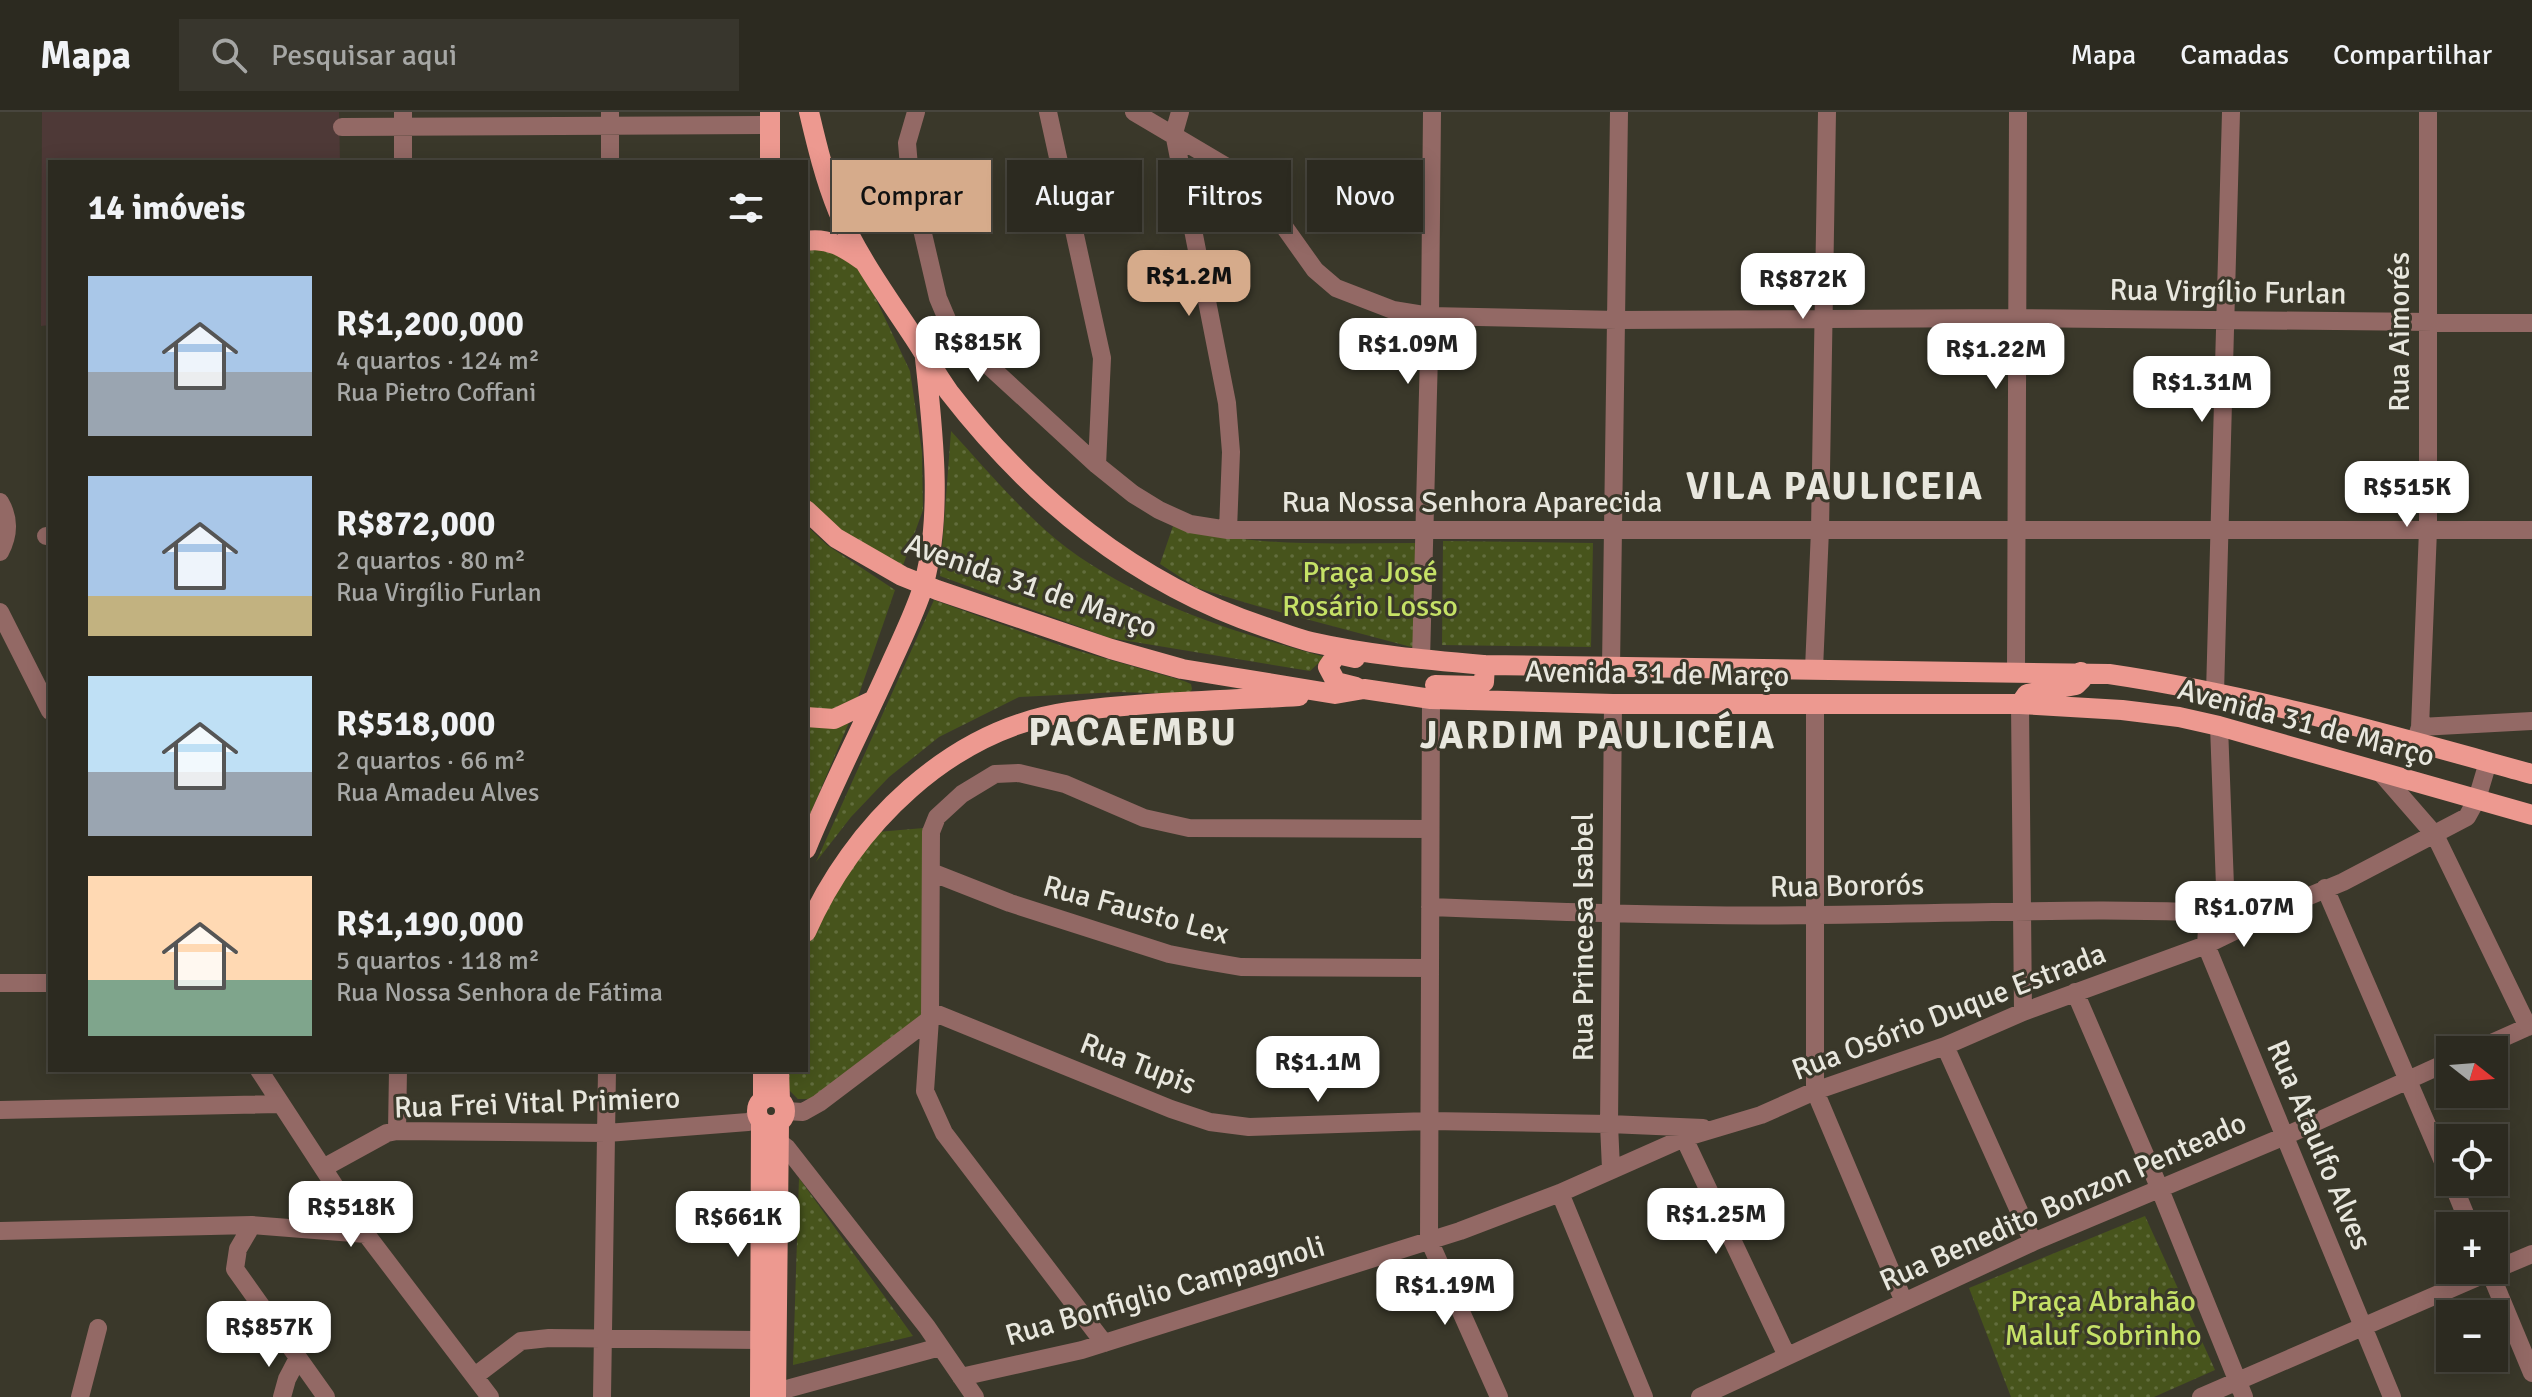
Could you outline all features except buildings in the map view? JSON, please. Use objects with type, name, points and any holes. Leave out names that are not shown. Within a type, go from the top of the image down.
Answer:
[{"type":"main road","name":"Avenida 31 de Março","points":[[809,112],[820,160],[839,212],[865,262],[947,389],[983,433],[1063,514],[1147,573],[1196,600],[1310,642],[1421,660],[1485,665],[2081,672],[2152,680],[2418,734],[2488,762],[2532,774]]},
{"type":"main road","points":[[770,118],[770,160]]},
{"type":"main road","points":[[808,241],[832,243],[865,262]]},
{"type":"main road","points":[[808,844],[921,592],[931,539],[936,475],[924,354]]},
{"type":"main road","name":"Avenida 31 de Março","points":[[808,512],[836,538],[902,576],[1111,649],[1182,669],[1335,694],[1374,690],[1431,699],[1815,706],[1965,703],[2122,710],[2219,726],[2532,815]]},
{"type":"main road","points":[[1421,660],[1395,666],[1337,654],[1328,667],[1336,682],[1374,690],[1417,685],[1478,686],[1484,682],[1485,665]]},
{"type":"main road","points":[[1965,703],[1965,685],[1971,670]]},
{"type":"main road","points":[[2020,704],[2027,694],[2076,685],[2082,679],[2081,672]]},
{"type":"main road","points":[[808,927],[820,900],[848,854],[883,814],[932,772],[966,750],[1017,725],[1067,712],[1335,694]]},
{"type":"main road","points":[[808,717],[834,719],[874,700]]},
{"type":"main road","points":[[763,1072],[772,1116],[771,1395]]},
{"type":"main road","points":[[771,1395],[760,1340],[772,1116],[779,1072]]},
{"type":"street","name":"Rua Nossa Senhora Aparecida","points":[[916,112],[907,143],[910,178],[938,298],[949,324],[975,353],[1097,465],[1159,510],[1190,524],[1228,530],[2532,530]]},
{"type":"street","points":[[1048,112],[1102,358],[1097,465]]},
{"type":"street","name":"Rua Virgílio Furlan","points":[[1134,112],[1232,170],[1263,197],[1315,270],[1336,288],[1393,310],[1430,316],[1617,320],[2017,318],[2532,323]]},
{"type":"street","points":[[1180,112],[1174,133],[1227,403],[1231,452],[1228,530]]},
{"type":"street","points":[[1421,660],[1432,112]]},
{"type":"street","points":[[1611,667],[1619,112]]},
{"type":"street","points":[[1814,669],[1820,530],[1827,112]]},
{"type":"street","points":[[2016,671],[2018,112]]},
{"type":"street","points":[[2215,693],[2231,112]]},
{"type":"street","name":"Rua Aimorés","points":[[2418,734],[2428,530],[2428,112]]},
{"type":"street","points":[[342,127],[403,120],[770,118]]},
{"type":"street","points":[[610,119],[610,160]]},
{"type":"street","points":[[403,120],[403,160]]},
{"type":"street","points":[[0,502],[6,511],[9,528],[0,552]]},
{"type":"street","points":[[0,612],[48,707]]},
{"type":"street","points":[[1431,699],[1429,1240],[1499,1397]]},
{"type":"street","name":"Rua Princesa Isabel","points":[[1611,1169],[1613,704]]},
{"type":"street","points":[[2020,704],[2023,1012]]},
{"type":"street","points":[[1815,706],[1815,1091],[1904,1302]]},
{"type":"street","points":[[2418,734],[2532,721]]},
{"type":"street","name":"Rua Ataulfo Alves","points":[[2219,726],[2217,913],[2206,945],[2392,1397]]},
{"type":"street","name":"Rua Osório Duque Estrada","points":[[1429,1240],[1560,1193],[1684,1138],[1761,1115],[1815,1091],[1945,1046],[2023,1012],[2206,945],[2467,817],[2477,799],[2488,762]]},
{"type":"street","points":[[1104,1343],[944,1133],[925,1091],[930,1015],[931,832],[937,817],[962,794],[995,774],[1019,773],[1065,784],[1144,818],[1189,828],[1430,829]]},
{"type":"street","points":[[2381,773],[2435,835],[2530,1026],[2508,1036]]},
{"type":"street","name":"Rua Fausto Lex","points":[[931,872],[1010,903],[1157,950],[1200,960],[1241,967],[1430,968]]},
{"type":"street","points":[[2325,888],[2436,1144]]},
{"type":"street","name":"Rua Bororós","points":[[1430,907],[1611,914],[2021,912],[2264,916]]},
{"type":"street","points":[[0,983],[48,983]]},
{"type":"street","points":[[2075,992],[2241,1389]]},
{"type":"street","name":"Rua Frei Vital Primiero","points":[[325,1167],[387,1133],[397,1131],[607,1133],[748,1122],[803,1112],[819,1103],[930,1015]]},
{"type":"street","name":"Rua Tupis","points":[[930,1015],[1210,1122],[1249,1127],[1429,1121],[1717,1129]]},
{"type":"street","points":[[1945,1046],[2033,1242]]},
{"type":"street","name":"Rua Benedito Bonzon Penteado","points":[[1700,1397],[2033,1242],[2285,1136],[2436,1067]]},
{"type":"street","points":[[260,1072],[366,1234],[490,1397]]},
{"type":"street","points":[[397,1131],[398,1072]]},
{"type":"street","points":[[602,1397],[607,1072]]},
{"type":"street","points":[[0,1110],[281,1104]]},
{"type":"street","points":[[772,1116],[787,1148],[975,1397]]},
{"type":"street","points":[[1684,1138],[1787,1356]]},
{"type":"street","points":[[1560,1193],[1644,1397]]},
{"type":"street","points":[[0,1231],[252,1225],[366,1234]]},
{"type":"street","points":[[252,1225],[238,1249],[235,1269],[326,1397]]},
{"type":"street","name":"Rua Bonfiglio Campagnoli","points":[[961,1377],[1104,1343],[1429,1240]]},
{"type":"street","points":[[2508,1263],[2532,1254]]},
{"type":"street","points":[[2201,1397],[2241,1389],[2364,1325],[2459,1284]]},
{"type":"street","points":[[2497,1284],[2532,1373]]},
{"type":"street","points":[[80,1397],[98,1328]]},
{"type":"street","points":[[475,1376],[521,1341],[549,1338],[760,1340]]},
{"type":"street","points":[[771,1395],[940,1347]]},
{"type":"street","points":[[282,1397],[298,1358]]},
{"type":"shaded area","points":[[42,112],[339,112],[340,160],[48,160],[48,325],[41,326]]},
{"type":"green space","points":[[817,248],[837,250],[864,274],[910,371],[922,452],[923,510],[902,568],[833,525],[808,501],[808,251]]},
{"type":"green space","points":[[951,431],[1036,522],[1096,568],[1158,601],[1224,627],[1325,657],[1310,671],[1110,638],[940,576]]},
{"type":"green space","name":"Praça José Rosário Losso","points":[[1173,526],[1263,541],[1415,543],[1415,648],[1197,588],[1160,564]]},
{"type":"green space","points":[[808,527],[827,545],[895,590],[858,697],[826,712],[808,709]]},
{"type":"green space","points":[[1443,541],[1593,543],[1591,647],[1442,645]]},
{"type":"green space","points":[[934,600],[1065,647],[1184,681],[1191,684],[1192,689],[1190,693],[1181,694],[1119,692],[1019,697],[939,737],[889,777],[851,817],[816,862]]},
{"type":"green space","points":[[850,720],[808,819],[808,723]]},
{"type":"green space","points":[[924,828],[924,1014],[816,1099],[798,1099],[784,1085],[785,1072],[808,1072],[808,945],[835,884],[877,832]]},
{"type":"green space","points":[[799,1178],[913,1336],[793,1365]]},
{"type":"green space","name":"Praça Abrahão Maluf Sobrinho","points":[[2145,1216],[2215,1370],[2154,1397],[2011,1397],[1969,1288]]},
{"type":"district","name":"VILA PAULICEIA","points":[[1835,486]]},
{"type":"district","name":"PACAEMBU","points":[[1133,732]]},
{"type":"district","name":"JARDIM PAULICÉIA","points":[[1598,735]]}]
